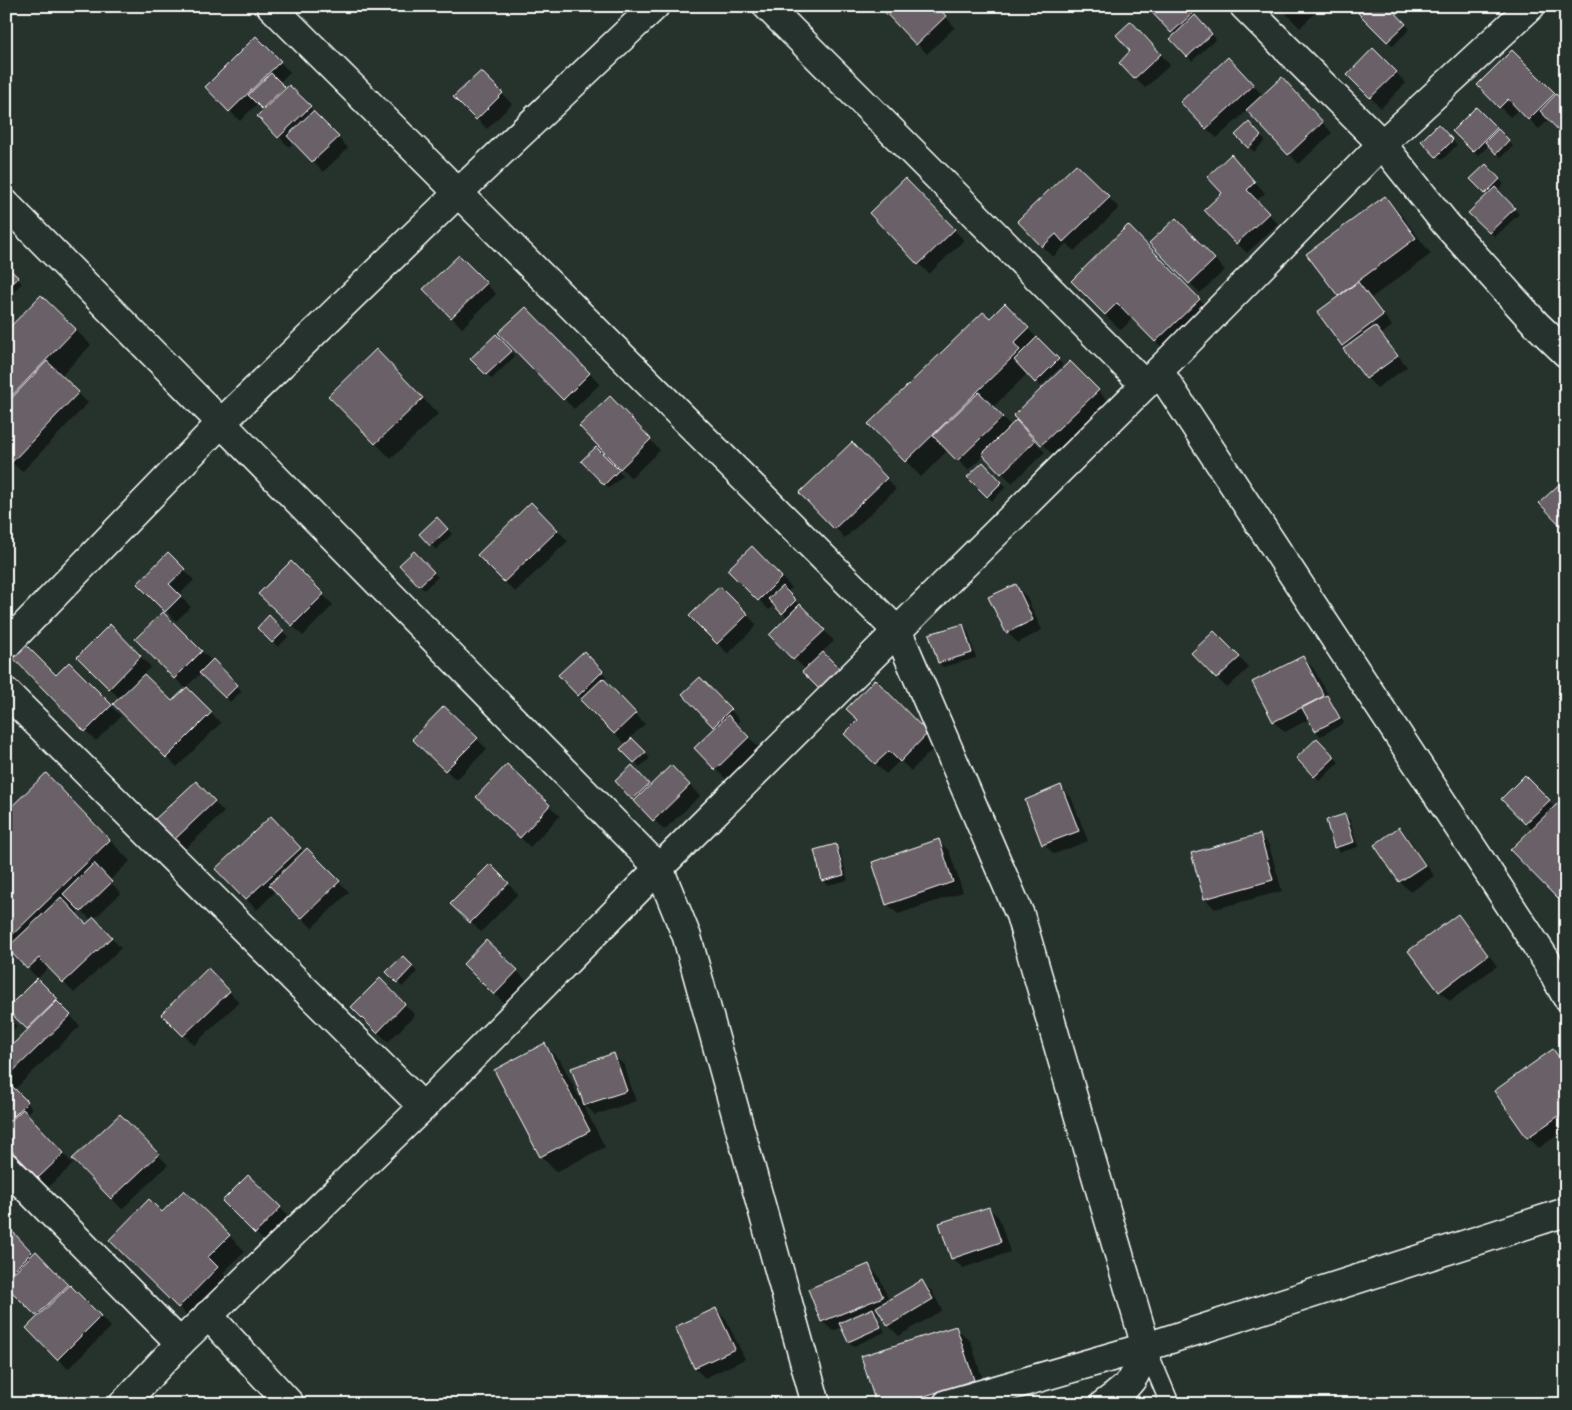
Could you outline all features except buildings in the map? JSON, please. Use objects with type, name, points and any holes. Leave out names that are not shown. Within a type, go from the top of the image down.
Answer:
[{"type":"street","points":[[271,6],[898,632],[1020,915],[1146,1347],[1138,1372],[1122,1391],[1104,1404]]},
{"type":"street","points":[[6,645],[221,423],[458,193],[655,6]]},
{"type":"street","points":[[767,6],[1152,378],[1540,952],[1566,996]]},
{"type":"street","points":[[1244,6],[1382,144],[1445,223],[1536,324],[1566,353]]},
{"type":"street","points":[[123,1404],[180,1343],[423,1107],[659,868],[1152,378],[1382,144],[1532,6]]},
{"type":"street","points":[[6,204],[659,868],[687,937],[816,1404]]},
{"type":"street","points":[[6,692],[423,1107]]},
{"type":"street","points":[[6,1167],[180,1343]]},
{"type":"street","points":[[947,1404],[1146,1347],[1566,1212]]},
{"type":"street","points":[[208,1316],[290,1404]]},
{"type":"lane","points":[[1146,1347],[1170,1404]]}]
